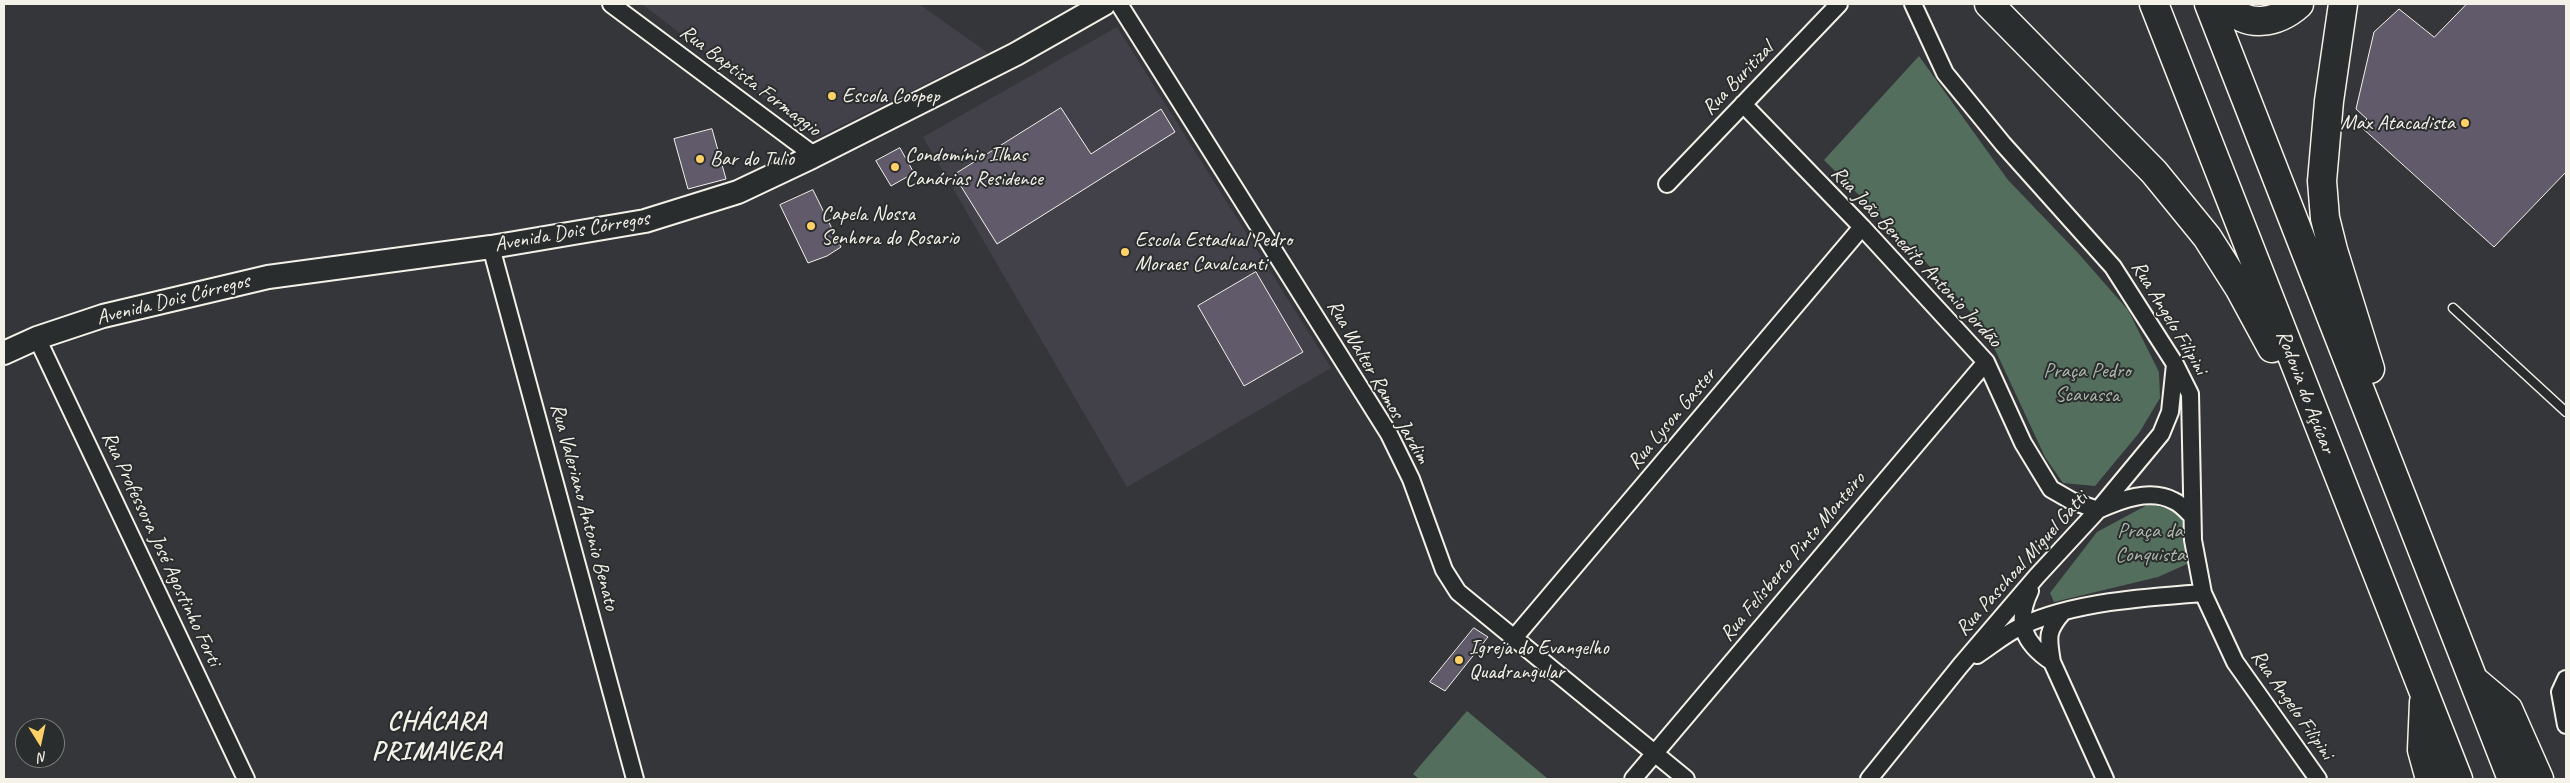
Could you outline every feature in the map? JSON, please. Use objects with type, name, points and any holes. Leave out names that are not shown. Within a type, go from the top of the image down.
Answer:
[{"type":"highway","points":[[1989,4],[2154,172],[2207,237],[2240,289],[2336,471]]},
{"type":"highway","name":"Rodovia do Açúcar","points":[[2154,4],[2458,779]]},
{"type":"highway","points":[[2209,4],[2411,515],[2512,779]]},
{"type":"highway","points":[[2226,4],[2234,13],[2257,22],[2272,20],[2287,14],[2299,4]]},
{"type":"highway","points":[[2344,4],[2323,151],[2322,181],[2325,218],[2411,515]]},
{"type":"highway","points":[[2473,680],[2508,709],[2539,779]]},
{"type":"highway","points":[[2424,693],[2422,750],[2430,779]]},
{"type":"street","name":"Rua Baptista Formaggio","points":[[611,4],[815,156]]},
{"type":"street","name":"Avenida Dois Córregos","points":[[4,353],[37,338],[104,316],[268,277],[491,247],[644,221],[738,192],[815,156],[1016,54],[1104,4]]},
{"type":"street","name":"Rua Walter Ramos Jardim","points":[[1119,4],[1389,434],[1411,479],[1444,570],[1458,592],[1686,779]]},
{"type":"street","name":"Rua Buritizal","points":[[1667,184],[1839,4]]},
{"type":"street","name":"Rua Angelo Filipini","points":[[1914,4],[1945,73],[2003,144],[2113,267],[2175,364],[2190,394],[2193,540],[2203,594],[2235,662],[2318,779]]},
{"type":"street","name":"Rua João Benedito Antonio Jordão","points":[[1743,104],[1862,227],[1986,362],[2022,443],[2051,488],[2072,501],[2098,510]]},
{"type":"street","name":"Rua Lyson Gaster","points":[[1514,638],[1862,227]]},
{"type":"street","name":"Rua Valeriano Antonio Benato","points":[[491,247],[635,779]]},
{"type":"street","name":"Rua Professora José Agostinho Forti","points":[[37,338],[246,779]]},
{"type":"street","name":"Rua Felisberto Pinto Monteiro","points":[[1633,779],[1986,362]]},
{"type":"street","name":"Rua Paschoal Miguel Gatti","points":[[1869,779],[1960,666],[2037,576],[2098,510],[2162,434],[2170,412],[2175,364]]},
{"type":"street","points":[[2098,510],[2122,499],[2155,496],[2174,500],[2192,516]]},
{"type":"street","points":[[2037,576],[2024,604],[2021,626],[2038,653],[2052,662]]},
{"type":"street","points":[[1960,666],[2021,626],[2063,612],[2141,598],[2203,594]]},
{"type":"street","points":[[2063,612],[2052,624],[2049,642],[2052,662],[2105,779]]},
{"type":"street","points":[[2564,719],[2560,692],[2566,679]]},
{"type":"lane","points":[[2453,308],[2566,412]]},
{"type":"shaded area","name":"Escola Coopep","points":[[642,4],[919,4],[988,53],[816,138]]},
{"type":"shaded area","name":"Escola Estadual Pedro Moraes Cavalcanti","points":[[1117,27],[1331,368],[1127,487],[923,137]]},
{"type":"green space","name":"Praça Pedro Scavassa","points":[[1919,56],[2008,180],[2078,253],[2128,310],[2159,372],[2160,398],[2139,433],[2095,486],[2063,483],[2045,457],[1985,328],[1922,258],[1824,160]]},
{"type":"green space","name":"Praça da Conquista","points":[[2149,504],[2182,512],[2187,564],[2158,577],[2054,602],[2050,593],[2097,532]]},
{"type":"green space","points":[[1467,711],[1548,779],[1419,779],[1413,774]]},
{"type":"building","name":"Max Atacadista","points":[[2467,4],[2566,4],[2566,172],[2494,247],[2360,126],[2367,119],[2356,109],[2374,32],[2399,9],[2434,37]]},
{"type":"building","points":[[1061,108],[1091,154],[1161,109],[1175,132],[997,244],[954,175]]},
{"type":"building","name":"Bar do Tulio","points":[[712,129],[726,179],[688,189],[674,139]]},
{"type":"building","name":"Condomínio Ilhas Canárias Residence","points":[[900,148],[914,173],[891,186],[876,161]]},
{"type":"building","name":"Capela Nossa Senhora do Rosario","points":[[813,190],[841,247],[827,256],[808,263],[780,205]]},
{"type":"building","points":[[1256,272],[1303,352],[1244,386],[1198,306]]},
{"type":"building","name":"Igreja do Evangelho Quadrangular","points":[[1474,628],[1488,637],[1445,691],[1430,682]]},
{"type":"place","name":"Escola Coopep","points":[[832,96]]},
{"type":"place","name":"Max Atacadista","points":[[2465,123]]},
{"type":"place","name":"Bar do Tulio","points":[[700,159]]},
{"type":"place","name":"Condomínio Ilhas Canárias Residence","points":[[895,167]]},
{"type":"place","name":"Capela Nossa Senhora do Rosario","points":[[811,226]]},
{"type":"place","name":"Escola Estadual Pedro Moraes Cavalcanti","points":[[1125,252]]},
{"type":"place","name":"Igreja do Evangelho Quadrangular","points":[[1459,660]]},
{"type":"district","name":"CHÁCARA PRIMAVERA","points":[[437,737]]}]
